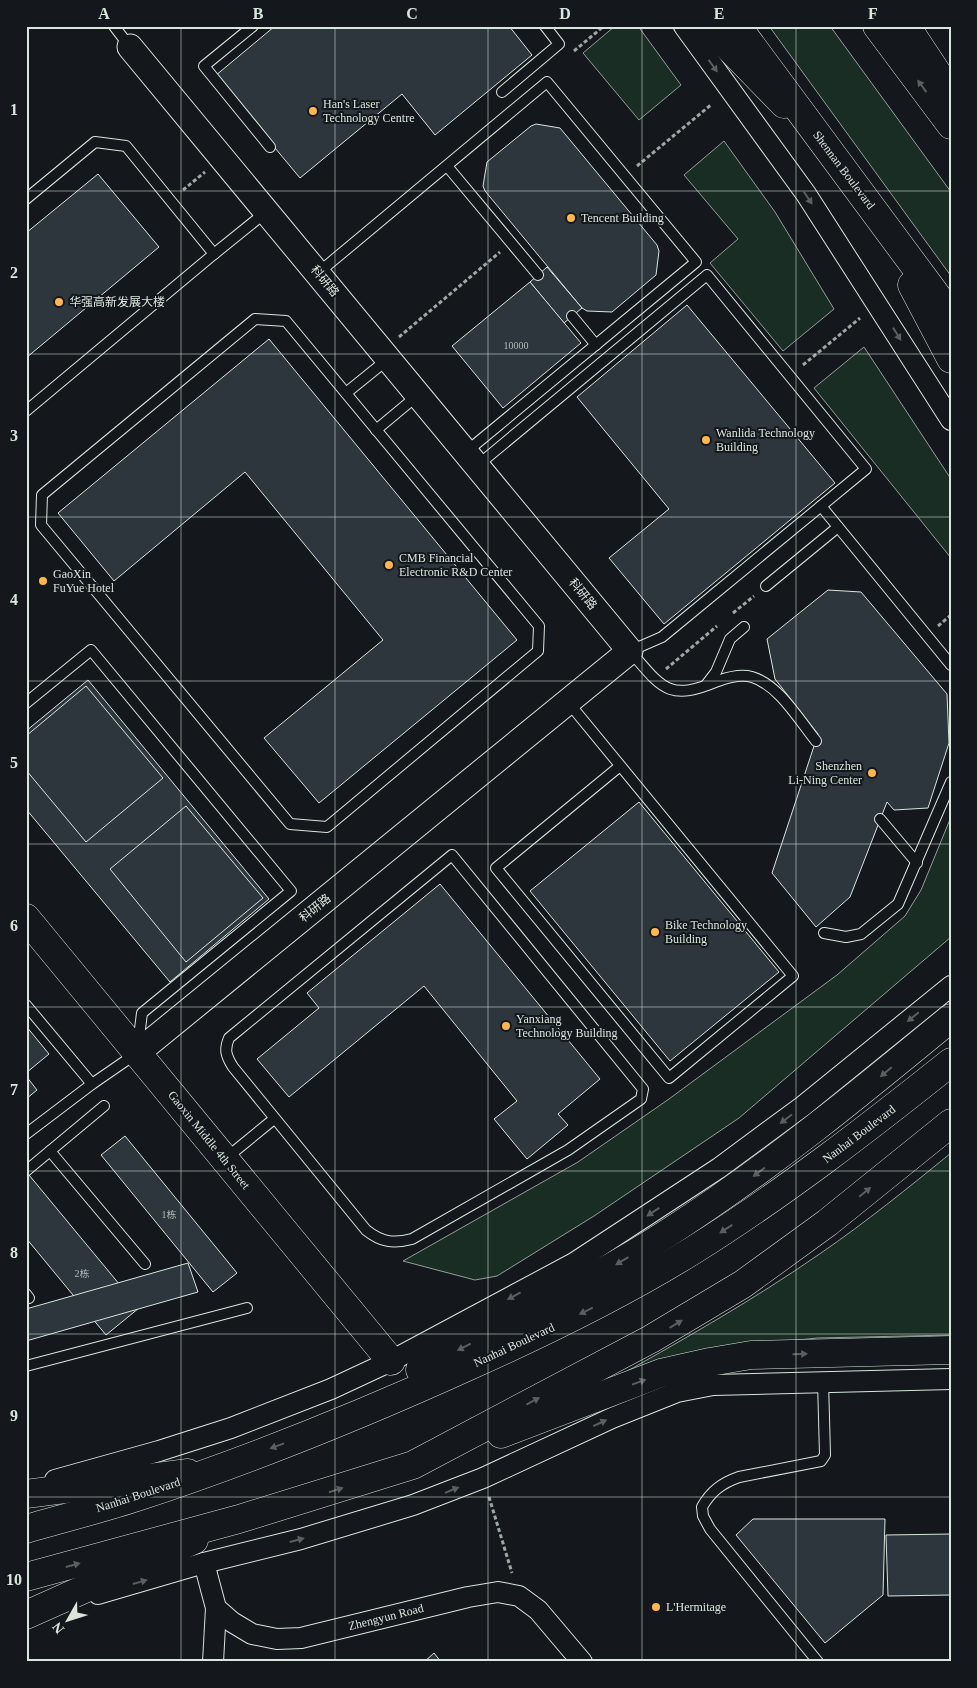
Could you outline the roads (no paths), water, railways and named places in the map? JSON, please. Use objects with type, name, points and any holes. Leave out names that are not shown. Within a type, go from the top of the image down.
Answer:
[{"type":"main road","points":[[708,26],[832,154]]},
{"type":"main road","name":"Shennan Boulevard","points":[[737,26],[951,315]]},
{"type":"main road","points":[[877,26],[951,125]]},
{"type":"main road","points":[[906,26],[951,94]]},
{"type":"main road","points":[[871,206],[951,358]]},
{"type":"main road","name":"Gaoxin Middle 4th Street","points":[[26,918],[391,1362]]},
{"type":"main road","points":[[323,1429],[409,1376],[532,1312],[670,1232],[755,1176],[853,1099],[951,1018]]},
{"type":"main road","name":"Nanhai Boulevard","points":[[26,1529],[137,1497],[323,1429],[411,1393],[608,1300],[692,1251],[768,1201],[838,1151],[951,1062]]},
{"type":"main road","points":[[413,1465],[651,1339],[743,1284],[827,1223],[951,1123]]},
{"type":"main road","points":[[26,1577],[239,1519],[413,1465],[662,1374],[751,1355],[951,1350]]},
{"type":"main road","points":[[26,1494],[210,1470]]},
{"type":"main road","points":[[26,1615],[239,1519]]},
{"type":"street","points":[[684,26],[806,194],[951,420]]},
{"type":"street","name":"科研路","points":[[130,47],[318,273],[392,349],[419,395],[630,651],[137,1053]]},
{"type":"street","points":[[26,1488],[160,1451],[231,1428],[331,1389],[391,1362],[574,1264],[719,1168],[803,1106],[951,986]]},
{"type":"street","points":[[26,1615],[204,1563],[364,1521],[413,1505],[483,1478],[612,1418],[677,1392],[713,1385],[823,1381],[951,1380]]},
{"type":"street","points":[[204,1563],[216,1608],[212,1662]]},
{"type":"street","name":"Zhengyun Road","points":[[216,1608],[252,1634],[277,1639],[301,1638],[468,1597],[498,1592],[518,1596],[538,1610],[582,1662]]},
{"type":"lane","points":[[114,26],[130,47]]},
{"type":"lane","points":[[253,26],[204,66],[270,147]]},
{"type":"lane","points":[[502,92],[559,44],[545,26]]},
{"type":"lane","points":[[318,273],[547,82],[625,176],[696,262],[596,345],[472,459]]},
{"type":"lane","points":[[26,199],[95,142],[126,146],[214,254]]},
{"type":"lane","points":[[447,166],[538,275]]},
{"type":"lane","points":[[26,411],[267,211]]},
{"type":"lane","points":[[472,459],[707,275],[866,469],[662,637],[630,651],[662,686],[680,692],[688,692],[705,687],[733,676],[751,677],[761,681],[780,697],[816,741]]},
{"type":"lane","points":[[572,316],[596,345]]},
{"type":"lane","points":[[255,320],[286,321],[376,430],[539,626],[538,651],[326,827],[290,824],[40,525],[42,495],[255,320]]},
{"type":"lane","points":[[346,394],[392,349]]},
{"type":"lane","points":[[376,430],[419,395]]},
{"type":"lane","points":[[821,506],[951,665]]},
{"type":"lane","points":[[766,586],[838,527]]},
{"type":"lane","points":[[705,687],[716,672],[730,639],[744,627]]},
{"type":"lane","points":[[26,704],[91,650],[290,890],[142,1013],[137,1053],[26,1134]]},
{"type":"lane","points":[[567,701],[793,976],[669,1078],[496,868],[620,766]]},
{"type":"lane","points":[[824,933],[846,937],[862,934],[898,904],[951,782]]},
{"type":"lane","points":[[880,820],[917,863]]},
{"type":"lane","points":[[452,855],[643,1089],[641,1099],[568,1150],[412,1239],[399,1242],[388,1242],[377,1238],[366,1230],[274,1119],[227,1058],[225,1048],[229,1038],[452,855]]},
{"type":"lane","points":[[26,1005],[92,1084]]},
{"type":"lane","points":[[26,1171],[104,1106]]},
{"type":"lane","points":[[225,1160],[274,1119]]},
{"type":"lane","points":[[50,1151],[145,1264]]},
{"type":"lane","points":[[26,1366],[247,1308]]},
{"type":"lane","points":[[818,1662],[710,1529],[703,1516],[702,1507],[717,1488],[733,1479],[821,1461],[825,1455],[823,1381]]},
{"type":"place","name":"Han's Laser Technology Centre","points":[[313,111]]},
{"type":"place","name":"Tencent Building","points":[[571,218]]},
{"type":"place","name":"华强高新发展大楼","points":[[59,302]]},
{"type":"place","name":"Wanlida Technology Building","points":[[706,440]]},
{"type":"place","name":"CMB Financial Electronic R&D Center","points":[[389,565]]},
{"type":"place","name":"GaoXin FuYue Hotel","points":[[43,581]]},
{"type":"place","name":"Shenzhen Li-Ning Center","points":[[872,773]]},
{"type":"place","name":"Bike Technology Building","points":[[655,932]]},
{"type":"place","name":"Yanxiang Technology Building","points":[[506,1026]]},
{"type":"place","name":"L'Hermitage","points":[[656,1607]]}]
